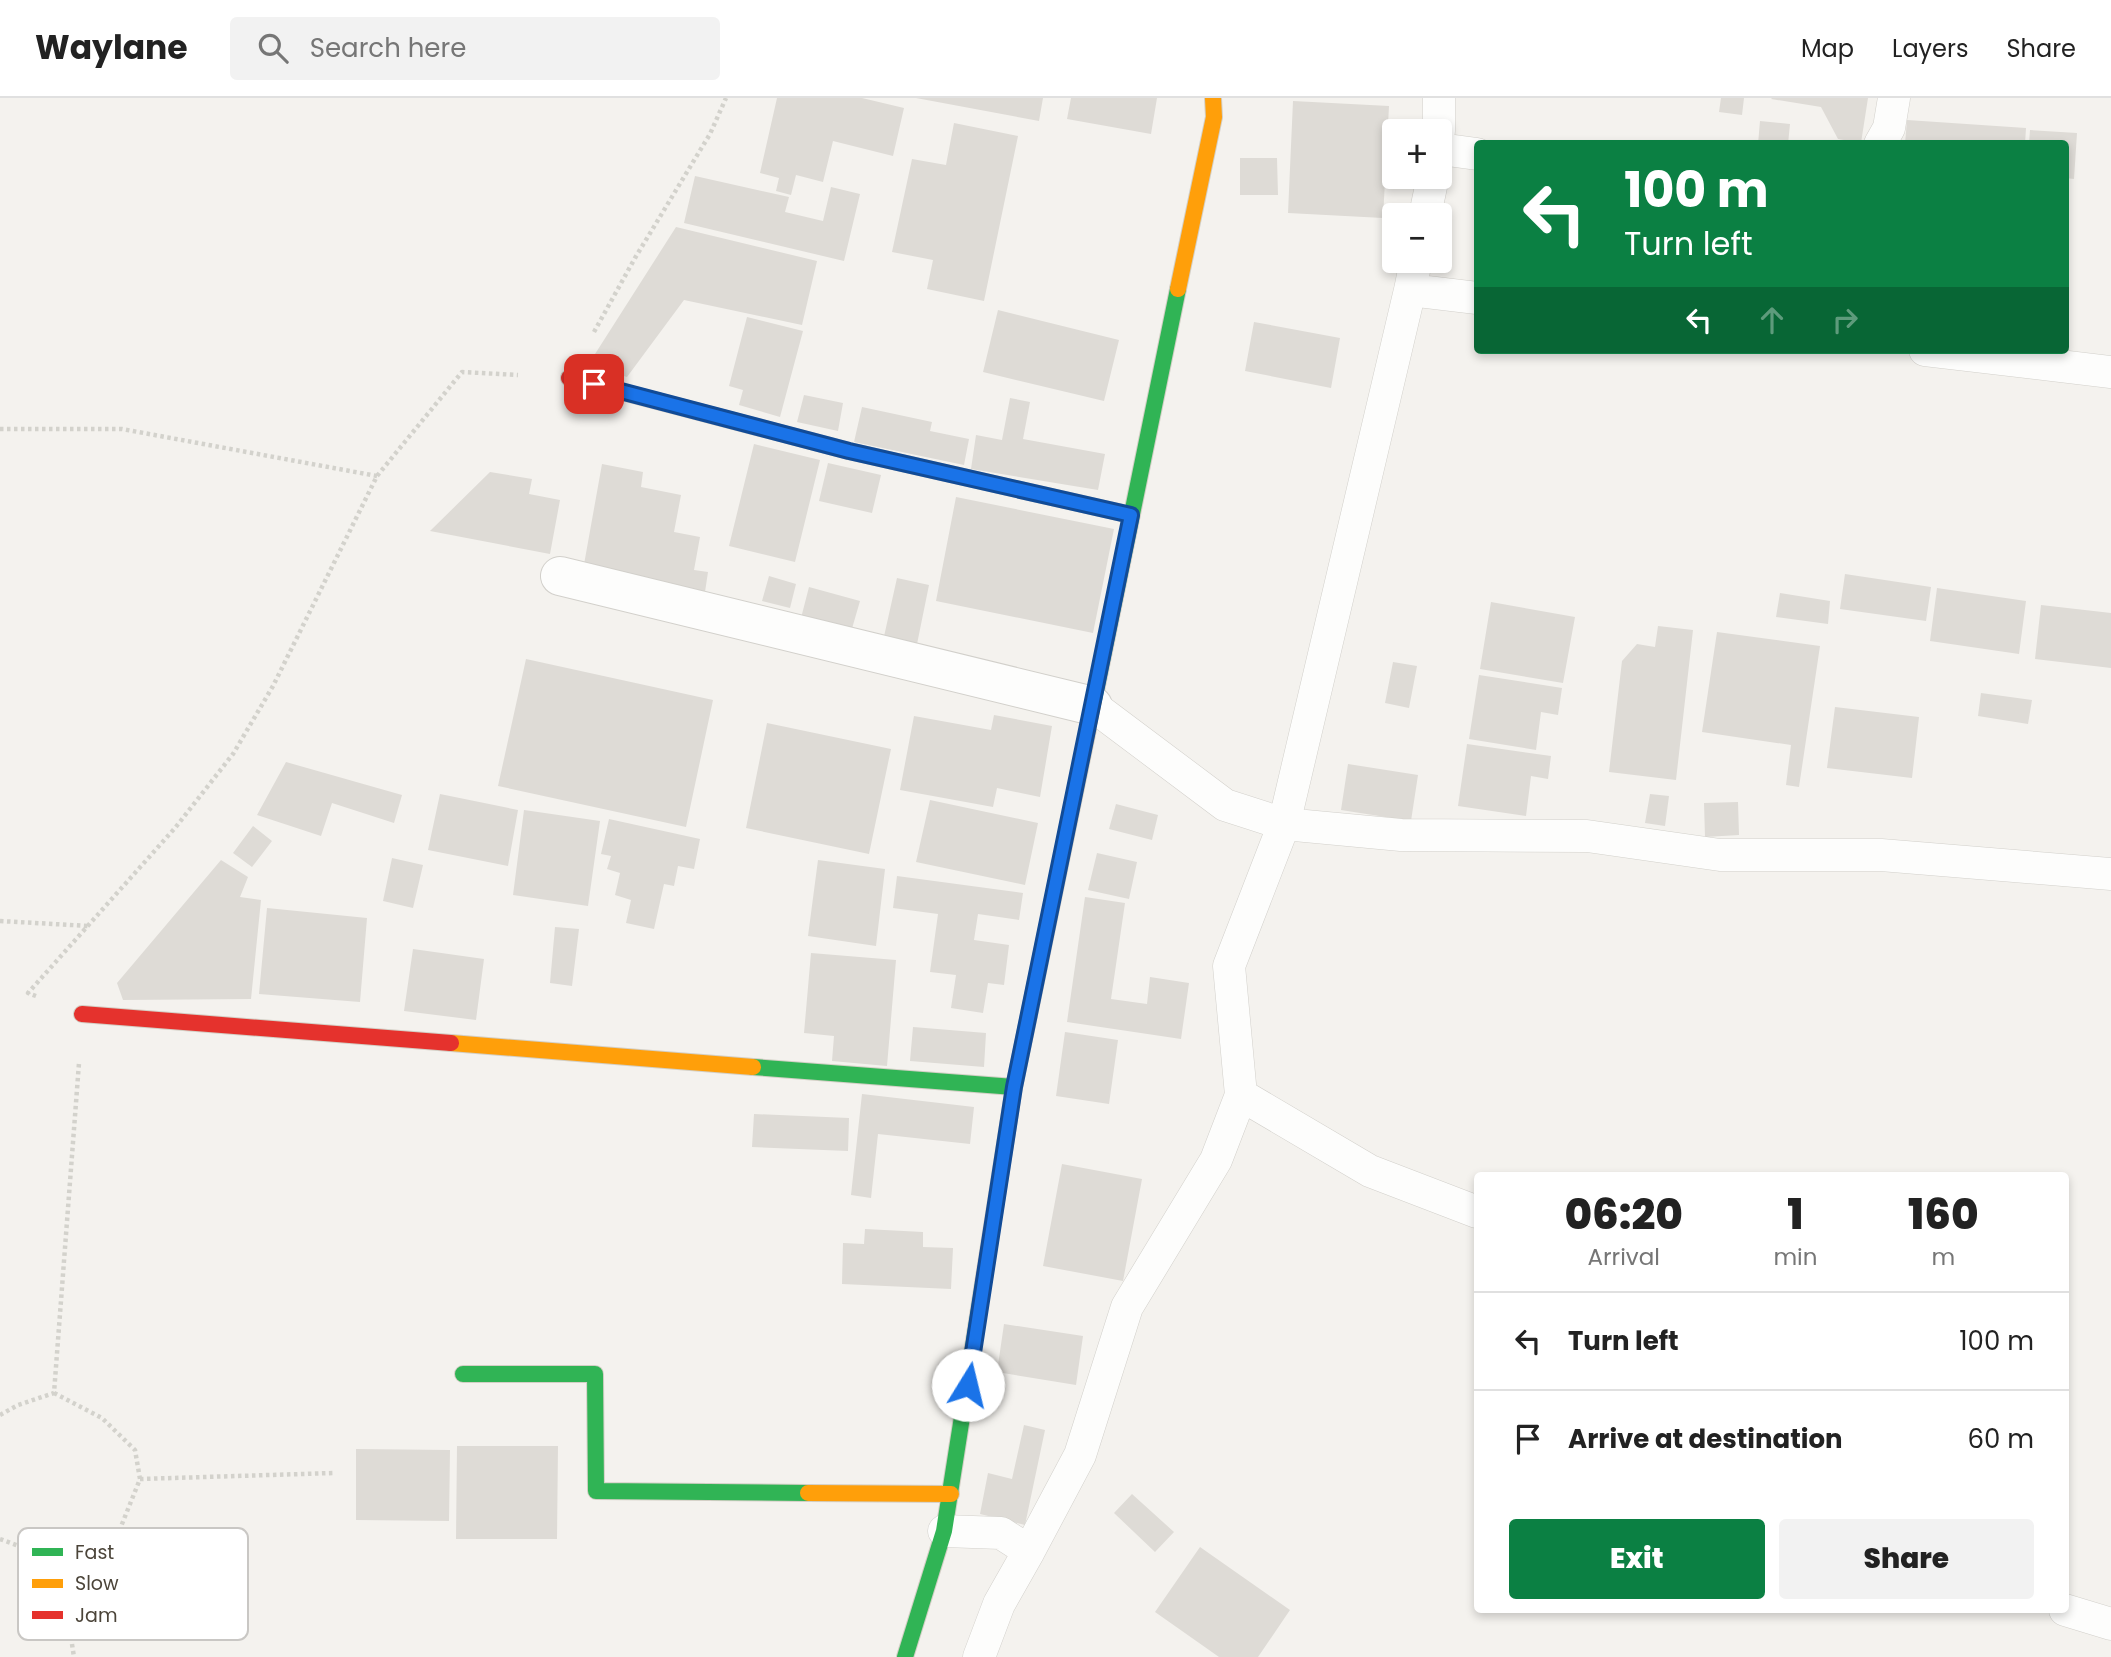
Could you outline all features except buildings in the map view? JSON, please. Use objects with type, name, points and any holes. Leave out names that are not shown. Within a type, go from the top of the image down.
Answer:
[{"type":"street","points":[[905,1657],[944,1531],[1014,1087],[1214,117],[1213,98]]},
{"type":"street","points":[[569,378],[849,451],[1131,515]]},
{"type":"street","points":[[559,576],[1093,706]]},
{"type":"street","points":[[82,1014],[1014,1087]]},
{"type":"street","points":[[463,1374],[595,1374],[596,1491],[951,1494]]},
{"type":"lane","points":[[1438,119],[1439,98]]},
{"type":"lane","points":[[1882,140],[1889,128],[1894,98]]},
{"type":"lane","points":[[1452,151],[1474,154]]},
{"type":"lane","points":[[979,1657],[999,1604],[1080,1455],[1127,1307],[1216,1160],[1241,1096],[1229,966],[1284,824],[1413,275],[1474,297]]},
{"type":"lane","points":[[1960,354],[2111,372]]},
{"type":"lane","points":[[1093,706],[1225,805],[1284,824],[1401,835],[1587,836],[1720,855],[1881,855],[2111,874]]},
{"type":"lane","points":[[1241,1096],[1370,1171],[1474,1211]]},
{"type":"lane","points":[[944,1531],[1001,1533],[1029,1551]]},
{"type":"lane","points":[[2069,1610],[2111,1624]]},
{"type":"path","points":[[54,1393],[82,1014],[28,993],[175,828],[233,754],[273,687],[377,476],[462,372],[569,378],[635,258],[710,134],[726,98]]},
{"type":"path","points":[[0,429],[122,429],[377,476]]},
{"type":"path","points":[[0,921],[90,926]]},
{"type":"path","points":[[0,1415],[18,1405],[54,1393],[102,1418],[135,1450],[140,1479],[120,1528]]},
{"type":"path","points":[[140,1479],[334,1473]]},
{"type":"path","points":[[0,1539],[18,1546]]},
{"type":"traffic: fast","points":[[1094,700],[1178,289]]},
{"type":"traffic: fast","points":[[753,1067],[1014,1087]]},
{"type":"traffic: fast","points":[[905,1657],[944,1531],[983,1284]]},
{"type":"traffic: fast","points":[[463,1374],[595,1374],[596,1491],[808,1493]]},
{"type":"traffic: slow","points":[[1178,289],[1214,117],[1213,98]]},
{"type":"traffic: slow","points":[[1029,1015],[1094,700]]},
{"type":"traffic: slow","points":[[451,1043],[753,1067]]},
{"type":"traffic: slow","points":[[808,1493],[951,1494]]},
{"type":"traffic: jam","points":[[569,378],[849,451],[1131,515]]},
{"type":"traffic: jam","points":[[82,1014],[451,1043]]},
{"type":"traffic: jam","points":[[983,1284],[1014,1087],[1029,1015]]},
{"type":"route","points":[[594,384],[849,451],[1131,515],[1014,1087],[968,1385]]}]
